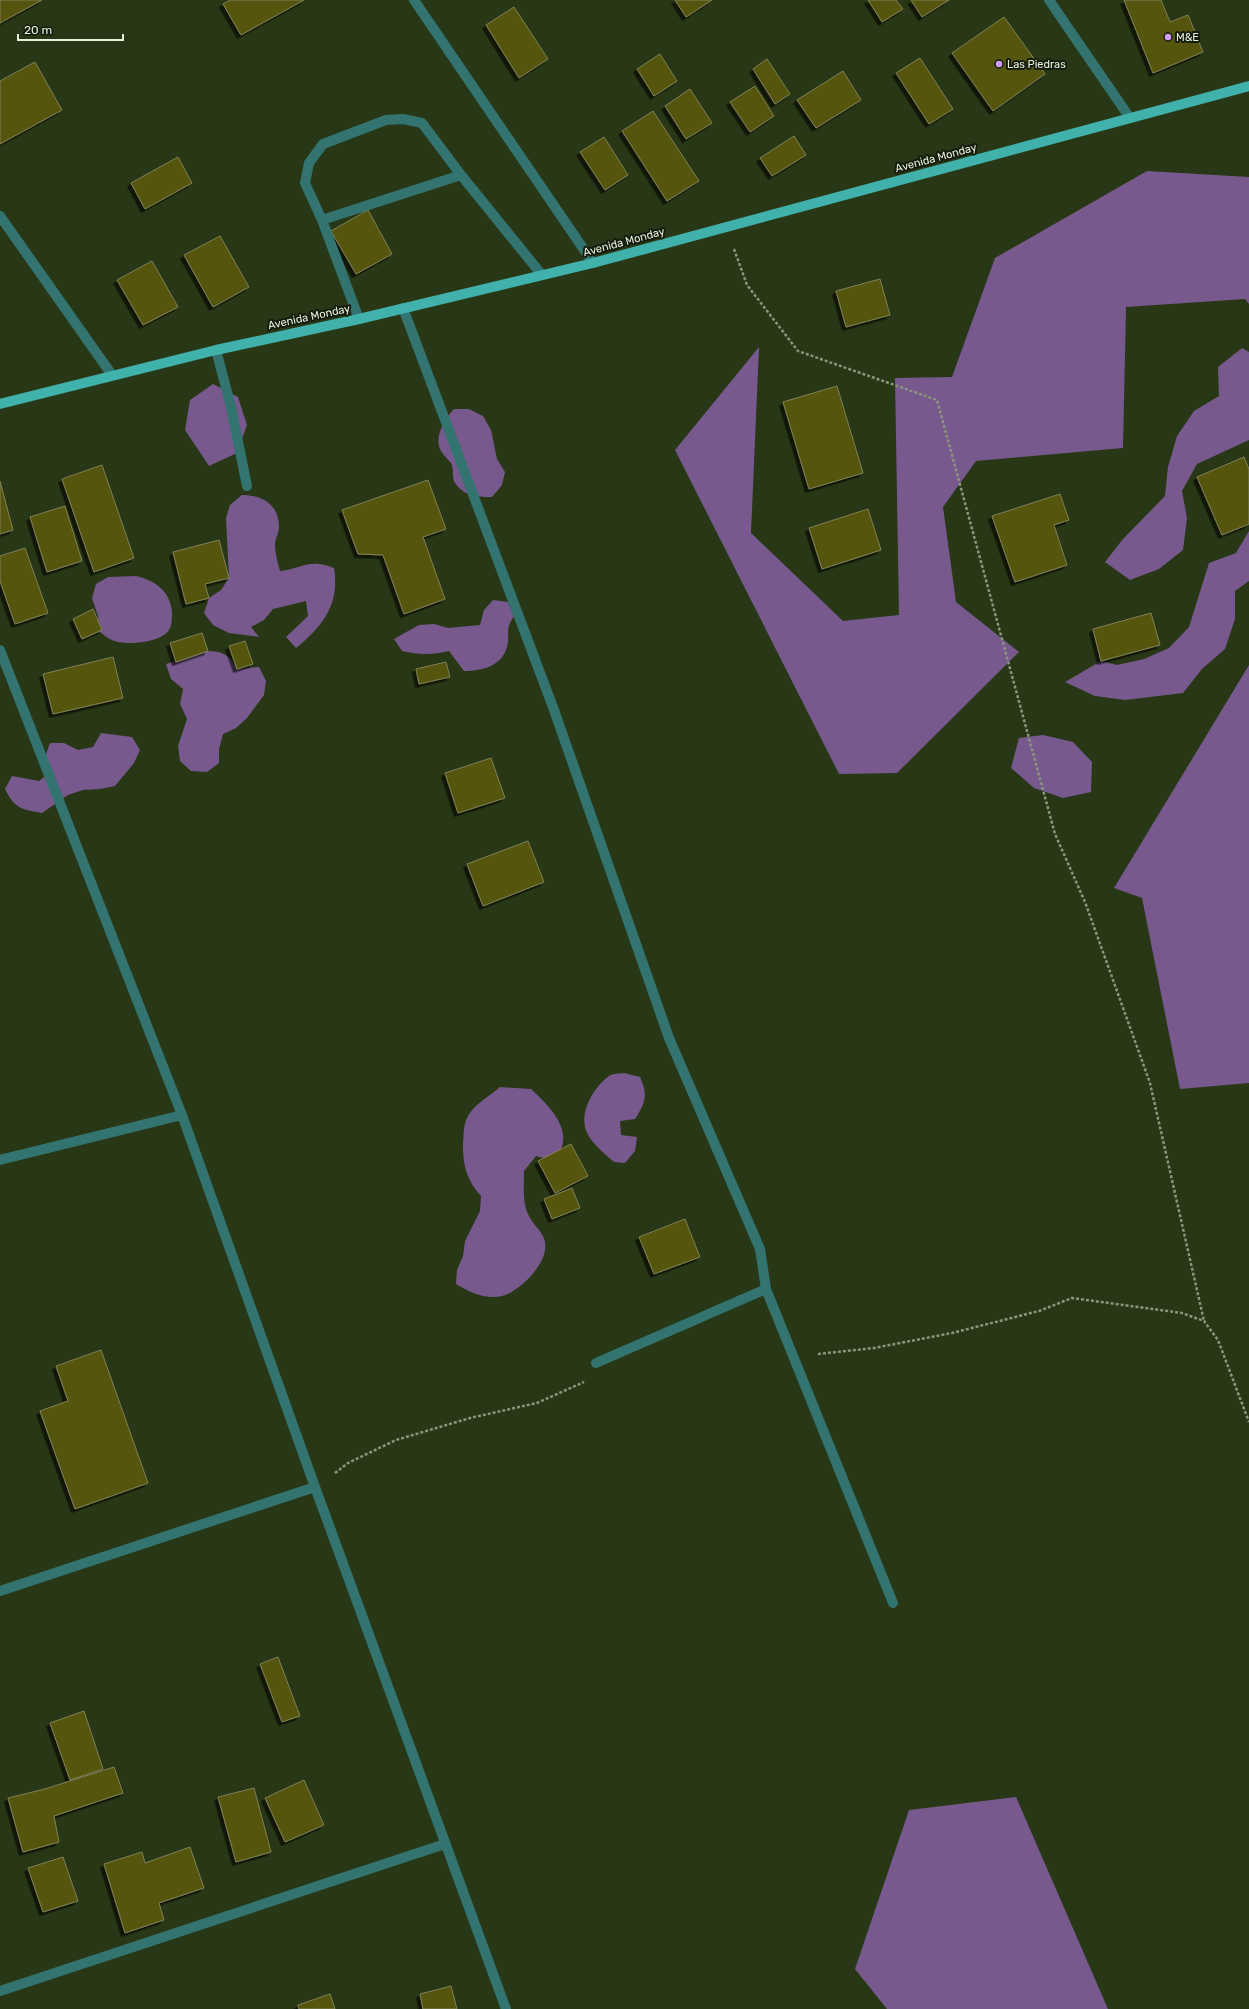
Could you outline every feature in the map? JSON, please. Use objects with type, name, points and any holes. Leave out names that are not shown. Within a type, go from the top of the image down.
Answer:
[{"type":"main road","name":"Avenida Monday","points":[[0,404],[216,350],[359,319],[593,263],[1249,86]]},
{"type":"street","points":[[414,0],[593,263]]},
{"type":"street","points":[[1048,0],[1130,118]]},
{"type":"street","points":[[359,319],[322,220],[306,183],[309,163],[323,144],[386,120],[403,119],[422,122],[461,175],[542,275]]},
{"type":"street","points":[[322,220],[461,175]]},
{"type":"street","points":[[0,216],[112,375]]},
{"type":"street","points":[[403,308],[554,710],[669,1038],[760,1249],[766,1289],[893,1603]]},
{"type":"street","points":[[216,350],[247,486]]},
{"type":"street","points":[[0,650],[182,1115],[315,1487],[506,2009]]},
{"type":"street","points":[[0,1160],[182,1115]]},
{"type":"street","points":[[596,1363],[766,1289]]},
{"type":"street","points":[[0,1591],[315,1487]]},
{"type":"street","points":[[0,1991],[445,1844]]},
{"type":"path","points":[[726,227],[748,285],[798,351],[937,400],[1055,834],[1085,902],[1150,1083],[1204,1321],[1218,1340],[1249,1422]]},
{"type":"path","points":[[794,1356],[874,1348],[952,1333],[1039,1311],[1072,1298],[1182,1313],[1204,1321]]},
{"type":"path","points":[[315,1487],[348,1463],[396,1440],[470,1418],[537,1403],[582,1384],[596,1363]]},
{"type":"shaded area","points":[[1147,171],[1249,177],[1249,304],[1245,299],[1126,307],[1123,448],[976,461],[943,507],[956,602],[1019,652],[897,773],[839,774],[675,450],[759,347],[751,533],[843,621],[899,615],[895,378],[952,377],[995,258]]},
{"type":"shaded area","points":[[1242,348],[1249,352],[1249,440],[1197,464],[1182,491],[1187,518],[1183,550],[1159,569],[1130,580],[1105,562],[1123,539],[1165,496],[1168,467],[1177,436],[1194,411],[1219,396],[1218,367]]},
{"type":"shaded area","points":[[213,384],[238,397],[247,425],[237,453],[209,466],[185,430],[190,400]]},
{"type":"shaded area","points":[[454,409],[469,409],[483,416],[491,430],[497,459],[505,472],[502,485],[492,497],[470,495],[461,490],[454,481],[451,463],[441,451],[438,440],[439,434],[447,418]]},
{"type":"shaded area","points":[[242,495],[249,495],[268,502],[276,512],[279,531],[275,547],[280,571],[312,564],[325,565],[334,568],[335,581],[332,603],[321,623],[306,640],[296,648],[286,637],[308,616],[306,601],[273,609],[264,620],[251,627],[259,637],[229,633],[213,625],[204,613],[209,598],[221,590],[229,578],[226,518],[230,505]]},
{"type":"shaded area","points":[[1249,531],[1249,581],[1235,591],[1235,619],[1225,649],[1202,669],[1183,693],[1125,700],[1095,696],[1065,682],[1101,661],[1117,665],[1144,659],[1169,648],[1189,627],[1209,563],[1236,553]]},
{"type":"shaded area","points":[[136,576],[156,584],[165,593],[171,605],[171,626],[165,634],[158,638],[133,643],[118,642],[108,638],[99,631],[98,616],[92,598],[96,584],[108,577]]},
{"type":"shaded area","points":[[493,600],[508,602],[514,616],[509,626],[508,642],[503,656],[498,661],[486,668],[464,671],[449,651],[426,654],[402,651],[394,639],[419,625],[434,624],[448,628],[480,625],[484,610]]},
{"type":"shaded area","points":[[208,651],[223,653],[229,657],[237,669],[259,667],[266,681],[264,695],[247,718],[236,728],[223,734],[219,749],[219,763],[207,772],[191,771],[180,761],[178,746],[187,719],[180,704],[183,689],[171,679],[166,664]]},
{"type":"shaded area","points":[[1249,665],[1249,1083],[1180,1089],[1142,898],[1114,888]]},
{"type":"shaded area","points":[[101,733],[132,737],[140,750],[134,763],[115,786],[83,790],[68,795],[42,813],[19,807],[12,801],[5,789],[12,776],[39,781],[51,772],[45,757],[50,743],[64,743],[78,750],[93,747]]},
{"type":"shaded area","points":[[1043,735],[1073,742],[1092,762],[1091,792],[1063,798],[1034,788],[1011,768],[1019,738]]},
{"type":"shaded area","points":[[624,1073],[640,1077],[645,1094],[642,1108],[635,1119],[620,1121],[621,1135],[637,1137],[635,1151],[625,1163],[614,1162],[597,1146],[589,1137],[584,1120],[590,1098],[604,1080],[611,1075]]},
{"type":"shaded area","points":[[500,1087],[531,1089],[550,1108],[560,1124],[563,1132],[563,1140],[560,1150],[551,1160],[536,1156],[524,1171],[525,1205],[531,1219],[541,1232],[544,1239],[545,1250],[543,1258],[532,1275],[517,1288],[502,1296],[490,1297],[466,1290],[456,1284],[457,1270],[463,1256],[465,1241],[480,1211],[481,1196],[472,1184],[466,1171],[463,1143],[464,1126],[466,1119],[474,1108]]},
{"type":"shaded area","points":[[1016,1797],[1108,2009],[887,2009],[855,1969],[909,1810]]},
{"type":"building","points":[[0,0],[42,0],[0,23]]},
{"type":"building","points":[[230,0],[304,0],[241,35],[223,4]]},
{"type":"building","points":[[675,0],[712,0],[686,17]]},
{"type":"building","points":[[868,0],[896,0],[903,9],[882,22]]},
{"type":"building","points":[[911,0],[949,0],[922,17]]},
{"type":"building","name":"M&E","points":[[1124,0],[1161,0],[1170,22],[1188,15],[1203,52],[1153,73]]},
{"type":"building","points":[[514,7],[548,59],[519,78],[486,25]]},
{"type":"building","name":"Las Piedras","points":[[1004,17],[1045,74],[993,111],[952,53]]},
{"type":"building","points":[[660,54],[677,81],[654,96],[637,69]]},
{"type":"building","points":[[920,58],[953,109],[929,124],[896,73]]},
{"type":"building","points":[[767,59],[790,94],[775,104],[753,69]]},
{"type":"building","points":[[35,62],[62,110],[0,144],[0,81]]},
{"type":"building","points":[[843,71],[861,100],[816,128],[797,100]]},
{"type":"building","points":[[755,86],[774,116],[750,132],[730,102]]},
{"type":"building","points":[[690,89],[712,123],[686,139],[665,106]]},
{"type":"building","points":[[653,111],[699,181],[667,201],[622,131]]},
{"type":"building","points":[[794,136],[806,155],[772,176],[760,158]]},
{"type":"building","points":[[604,137],[628,175],[605,190],[580,152]]},
{"type":"building","points":[[178,157],[192,183],[145,209],[131,183]]},
{"type":"building","points":[[368,210],[392,254],[356,274],[331,231]]},
{"type":"building","points":[[220,236],[249,287],[213,307],[184,255]]},
{"type":"building","points":[[152,261],[178,307],[143,325],[117,280]]},
{"type":"building","points":[[880,279],[890,315],[846,327],[836,291]]},
{"type":"building","points":[[837,386],[863,473],[809,489],[783,402]]},
{"type":"building","points":[[1244,457],[1249,469],[1249,524],[1222,535],[1197,477]]},
{"type":"building","points":[[102,465],[134,558],[94,572],[62,479]]},
{"type":"building","points":[[428,480],[446,529],[423,537],[445,599],[404,614],[383,555],[358,554],[342,510]]},
{"type":"building","points":[[0,481],[13,530],[0,534]]},
{"type":"building","points":[[1060,494],[1069,520],[1054,525],[1067,565],[1015,582],[992,516]]},
{"type":"building","points":[[65,506],[82,561],[47,572],[30,517]]},
{"type":"building","points":[[868,509],[881,550],[822,569],[809,528]]},
{"type":"building","points":[[219,540],[229,578],[205,584],[209,598],[186,604],[173,552]]},
{"type":"building","points":[[25,548],[48,613],[15,624],[0,581],[0,556]]},
{"type":"building","points":[[93,609],[102,630],[82,639],[73,619]]},
{"type":"building","points":[[1151,613],[1160,645],[1101,661],[1093,629]]},
{"type":"building","points":[[202,633],[208,651],[176,662],[170,643]]},
{"type":"building","points":[[245,641],[253,664],[237,669],[229,646]]},
{"type":"building","points":[[113,657],[123,698],[53,714],[43,674]]},
{"type":"building","points":[[446,662],[450,677],[419,684],[416,669]]},
{"type":"building","points":[[491,758],[505,798],[458,813],[445,773]]},
{"type":"building","points":[[528,841],[544,882],[483,906],[467,864]]},
{"type":"building","points":[[571,1144],[588,1176],[555,1193],[538,1161]]},
{"type":"building","points":[[572,1188],[580,1208],[552,1219],[544,1199]]},
{"type":"building","points":[[685,1219],[700,1257],[654,1274],[639,1237]]},
{"type":"building","points":[[101,1350],[148,1483],[75,1509],[40,1411],[68,1401],[56,1366]]},
{"type":"building","points":[[278,1657],[300,1716],[282,1722],[260,1664]]},
{"type":"building","points":[[84,1711],[103,1769],[70,1780],[50,1723]]},
{"type":"building","points":[[114,1767],[123,1793],[54,1816],[59,1842],[23,1852],[8,1798],[45,1789]]},
{"type":"building","points":[[304,1780],[324,1825],[285,1842],[265,1798]]},
{"type":"building","points":[[254,1788],[271,1852],[236,1862],[218,1797]]},
{"type":"building","points":[[190,1847],[204,1888],[159,1903],[164,1920],[125,1933],[104,1864],[142,1852],[145,1863]]},
{"type":"building","points":[[63,1857],[78,1901],[43,1912],[28,1868]]},
{"type":"building","points":[[451,1986],[457,2009],[423,2009],[420,1994]]},
{"type":"building","points":[[330,1994],[335,2009],[299,2009],[298,2005]]},
{"type":"place","name":"M&E","points":[[1168,37]]},
{"type":"place","name":"Las Piedras","points":[[999,64]]}]
